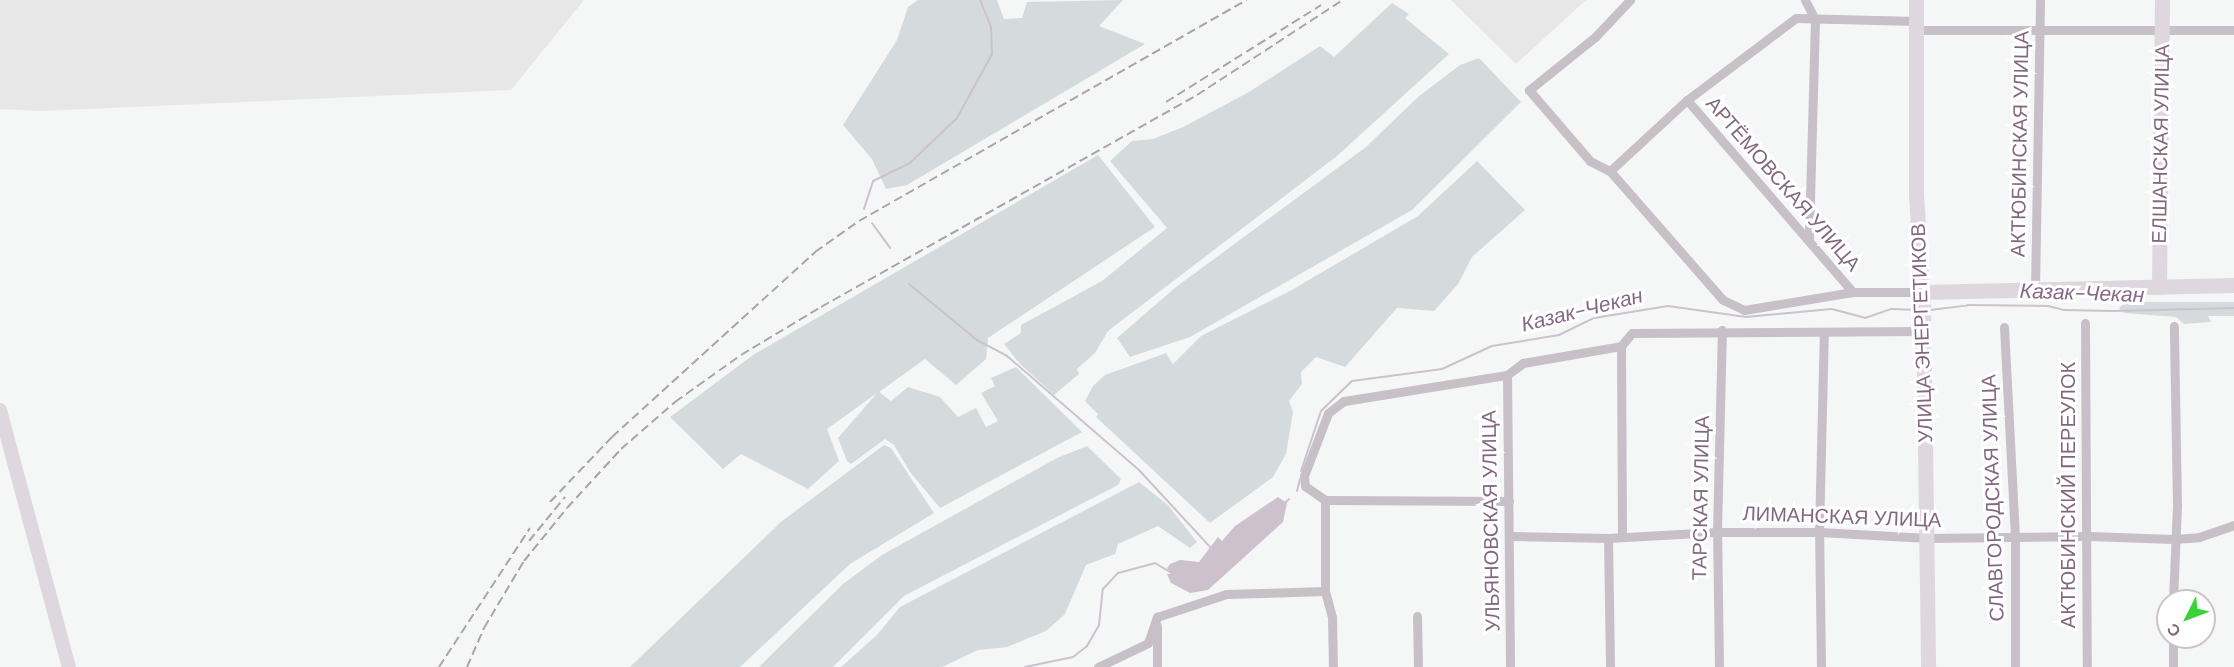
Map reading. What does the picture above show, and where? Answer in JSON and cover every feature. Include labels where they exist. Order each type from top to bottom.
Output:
[{"type":"main road","name":"УЛИЦА ЭНЕРГЕТИКОВ","points":[[1916,0],[1916,195],[1923,296],[1928,667]]},
{"type":"main road","name":"ЕЛШАНСКАЯ УЛИЦА","points":[[2159,287],[2162,0]]},
{"type":"main road","points":[[1923,296],[2035,289],[2234,285]]},
{"type":"main road","points":[[0,410],[69,667]]},
{"type":"street","points":[[1630,0],[1594,37],[1529,90],[1590,161],[1610,171],[1723,300],[1744,310],[1853,292],[1923,296]]},
{"type":"street","points":[[1805,0],[1815,20],[1809,241]]},
{"type":"street","name":"АКТЮБИНСКАЯ УЛИЦА","points":[[2035,289],[2040,0]]},
{"type":"street","points":[[1610,171],[1687,100],[1796,18],[2040,32],[2234,30]]},
{"type":"street","name":"АРТЁМОВСКАЯ УЛИЦА","points":[[1687,100],[1853,292]]},
{"type":"street","name":"АКТЮБИНСКИЙ ПЕРЕУЛОК","points":[[2085,323],[2089,536],[2087,667]]},
{"type":"street","points":[[2173,589],[2173,539],[2177,506],[2174,326]]},
{"type":"street","points":[[1509,501],[1325,500],[1305,486],[1304,476],[1328,413],[1334,406],[1506,375],[1522,363],[1620,346],[1632,333],[1722,330],[1824,333],[1923,327]]},
{"type":"street","name":"СЛАВГОРОДСКАЯ УЛИЦА","points":[[2004,327],[2015,539],[2015,667]]},
{"type":"street","name":"ТАРСКАЯ УЛИЦА","points":[[1719,667],[1717,532],[1722,330]]},
{"type":"street","points":[[1821,667],[1819,532],[1824,333]]},
{"type":"street","points":[[1620,346],[1622,536]]},
{"type":"street","name":"УЛЬЯНОВСКАЯ УЛИЦА","points":[[1506,375],[1510,667]]},
{"type":"street","points":[[1325,500],[1325,591],[1332,617],[1333,667]]},
{"type":"street","name":"ЛИМАНСКАЯ УЛИЦА","points":[[1510,536],[1608,538],[1717,532],[1819,532],[1928,538],[2015,539],[2089,536],[2173,539],[2199,537],[2234,525]]},
{"type":"street","points":[[1608,538],[1610,667]]},
{"type":"street","points":[[1157,617],[1226,594],[1325,591]]},
{"type":"street","points":[[1417,616],[1418,667]]},
{"type":"street","points":[[1098,667],[1148,643],[1157,617]]},
{"type":"street","points":[[1157,617],[1157,667]]},
{"type":"street","points":[[2173,649],[2173,667]]},
{"type":"shaded area","points":[[0,0],[584,0],[511,90],[42,111],[0,109]]},
{"type":"shaded area","points":[[918,0],[997,0],[1004,19],[1022,18],[1027,2],[1123,0],[1099,26],[1145,44],[907,185],[886,189],[872,159],[843,125],[897,40],[908,7]]},
{"type":"shaded area","points":[[1451,0],[1586,0],[1516,64]]},
{"type":"shaded area","points":[[1392,3],[1409,14],[1405,18],[1449,54],[1337,156],[1108,331],[1095,353],[1077,369],[1079,374],[1054,395],[1020,364],[1004,344],[1021,333],[1021,325],[1102,281],[1167,228],[1110,161],[1132,141],[1153,139],[1183,127],[1249,92],[1320,46],[1334,57]]},
{"type":"shaded area","points":[[1479,58],[1521,102],[1412,210],[1190,337],[1130,357],[1117,338],[1176,287],[1366,147],[1418,97],[1460,65]]},
{"type":"shaded area","points":[[1098,155],[1155,227],[988,338],[986,359],[956,385],[925,359],[879,392],[891,401],[908,387],[940,397],[958,417],[976,408],[986,427],[998,421],[981,393],[995,386],[991,378],[1016,367],[1082,432],[940,508],[910,472],[894,445],[885,439],[851,464],[847,461],[838,438],[877,393],[827,429],[839,461],[808,489],[741,454],[723,469],[670,417],[753,355]]},
{"type":"shaded area","points":[[1477,161],[1525,210],[1472,257],[1458,284],[1434,311],[1397,308],[1345,367],[1316,357],[1301,372],[1302,384],[1289,401],[1293,412],[1286,454],[1273,477],[1210,523],[1096,417],[1098,414],[1085,401],[1093,386],[1105,375],[1166,353],[1173,364],[1201,336],[1290,291],[1418,216]]},
{"type":"shaded area","points":[[2125,302],[2234,302],[2234,316],[2208,316],[2211,322],[2184,324],[2176,317],[2124,313],[2119,308]]},
{"type":"shaded area","points":[[884,445],[891,448],[934,513],[850,564],[740,667],[630,667],[782,521]]},
{"type":"shaded area","points":[[1087,446],[1121,479],[1118,485],[904,596],[833,667],[759,667],[843,584],[882,555],[1057,458]]},
{"type":"shaded area","points":[[1139,482],[1168,505],[1197,542],[1190,548],[1158,526],[1118,544],[1115,554],[1086,565],[1065,614],[1046,631],[1007,647],[978,650],[942,667],[841,667],[877,635],[900,607]]},
{"type":"shaded area","points":[[1278,497],[1287,503],[1283,522],[1208,590],[1190,593],[1171,583],[1167,574],[1172,574],[1167,568],[1170,564],[1180,560],[1199,562],[1218,537],[1222,541],[1235,526]]},
{"type":"waterway","points":[[864,209],[873,181],[910,163],[957,118],[992,54],[991,27],[980,0]]},
{"type":"waterway","points":[[872,223],[890,248]]},
{"type":"waterway","points":[[909,284],[977,340],[1007,356],[1139,470],[1210,547]]},
{"type":"waterway","name":"Казак-Чекан","points":[[1930,310],[1968,305],[2048,306],[2064,310],[2113,311],[2234,308]]},
{"type":"waterway","name":"Казак-Чекан","points":[[1301,471],[1321,411],[1352,381],[1442,369],[1492,346],[1559,335],[1594,318],[1668,306],[1746,317],[1832,309],[1865,318],[1891,309],[1918,310]]},
{"type":"waterway","name":"Казак-Чекан","points":[[1297,491],[1300,479]]},
{"type":"waterway","name":"Казак-Чекан","points":[[1284,504],[1289,499]]},
{"type":"waterway","name":"Казак-Чекан","points":[[1025,667],[1073,657],[1087,646],[1099,625],[1103,589],[1118,573],[1155,563],[1173,574]]},
{"type":"railway","points":[[550,502],[612,437],[815,252],[859,221],[1246,0]]},
{"type":"railway","points":[[467,667],[484,628],[524,561],[567,508],[621,449],[675,402],[741,355],[821,307],[1197,95],[1343,0]]},
{"type":"railway","points":[[1166,102],[1321,5]]},
{"type":"railway","points":[[529,541],[565,497]]},
{"type":"railway","points":[[439,667],[530,528]]}]
